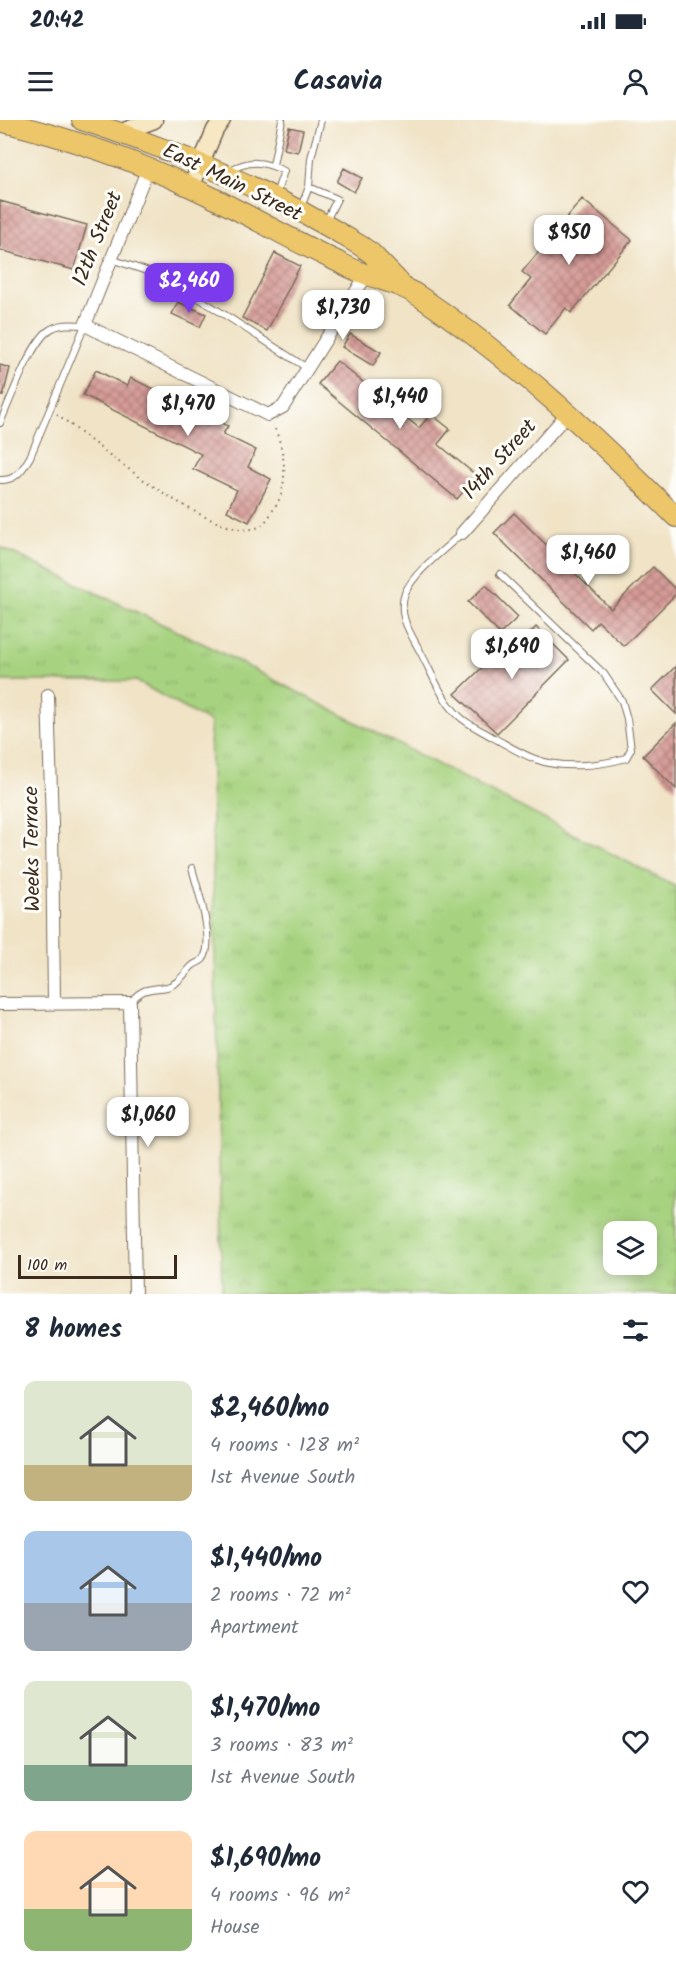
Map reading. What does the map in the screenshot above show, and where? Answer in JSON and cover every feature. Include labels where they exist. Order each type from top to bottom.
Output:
[{"type":"highway","name":"East Main Street","points":[[82,120],[200,162],[274,196],[361,246],[372,267]]},
{"type":"highway","name":"East Main Street","points":[[0,121],[148,168],[257,219],[323,255],[372,267],[488,346],[568,413],[624,464],[676,517]]},
{"type":"main road","points":[[119,133],[154,120]]},
{"type":"main road","points":[[191,187],[200,162],[222,120]]},
{"type":"street","name":"12th Street","points":[[84,325],[148,168]]},
{"type":"street","points":[[84,325],[268,415],[283,407],[372,267]]},
{"type":"street","name":"14th Street","points":[[462,533],[568,413]]},
{"type":"street","name":"Weeks Terrace","points":[[48,695],[54,1003]]},
{"type":"street","points":[[0,1004],[130,1003],[135,1294]]},
{"type":"lane","points":[[273,165],[282,120]]},
{"type":"lane","points":[[300,210],[309,187],[310,158],[321,120]]},
{"type":"lane","points":[[224,174],[240,164],[267,163],[273,165],[285,171],[274,196]]},
{"type":"lane","points":[[309,187],[337,199],[324,224]]},
{"type":"lane","points":[[111,258],[177,284],[307,368]]},
{"type":"lane","points":[[0,423],[34,348],[42,337],[49,330],[65,324],[84,325],[30,456],[21,472],[7,480],[0,480]]},
{"type":"lane","points":[[462,533],[416,577],[406,592],[402,606],[404,622],[447,701],[460,717],[536,760],[557,764],[580,764],[626,758],[631,749],[627,719],[616,689],[604,674],[500,573]]},
{"type":"lane","points":[[130,1003],[138,993],[154,987],[169,986],[182,978],[193,965],[202,960],[207,950],[205,917],[192,867]]},
{"type":"path","points":[[50,409],[151,484],[192,510],[224,526],[240,530],[255,529],[264,524],[280,500],[284,473],[282,456],[277,433],[268,415]]},
{"type":"green space","points":[[0,547],[208,646],[676,887],[676,1294],[222,1294],[210,722],[136,681],[0,681]]},
{"type":"building","points":[[289,127],[303,130],[298,152],[284,149]]},
{"type":"building","points":[[344,168],[362,178],[354,192],[337,182]]},
{"type":"building","points":[[582,199],[632,240],[571,313],[566,308],[545,334],[510,305],[531,279],[522,272]]},
{"type":"building","points":[[0,201],[87,225],[74,270],[0,250]]},
{"type":"building","points":[[275,253],[300,266],[267,331],[242,318]]},
{"type":"building","points":[[219,269],[235,277],[227,292],[211,284]]},
{"type":"building","points":[[178,302],[206,314],[200,327],[172,314]]},
{"type":"building","points":[[350,334],[381,352],[373,366],[342,347]]},
{"type":"building","points":[[337,361],[419,428],[431,414],[450,429],[438,444],[477,476],[457,499],[318,384]]},
{"type":"building","points":[[0,365],[10,368],[3,396],[0,396]]},
{"type":"building","points":[[96,370],[127,386],[131,378],[228,426],[223,434],[256,450],[248,467],[271,479],[249,522],[227,511],[237,490],[193,469],[201,454],[83,395]]},
{"type":"building","points":[[514,513],[611,609],[653,567],[676,590],[676,594],[624,646],[598,621],[591,629],[494,533]]},
{"type":"building","points":[[486,585],[518,617],[500,634],[468,602]]},
{"type":"building","points":[[536,627],[569,660],[497,733],[455,694],[493,657],[500,664]]},
{"type":"building","points":[[676,666],[676,714],[652,690]]},
{"type":"building","points":[[676,723],[676,789],[643,756]]}]
